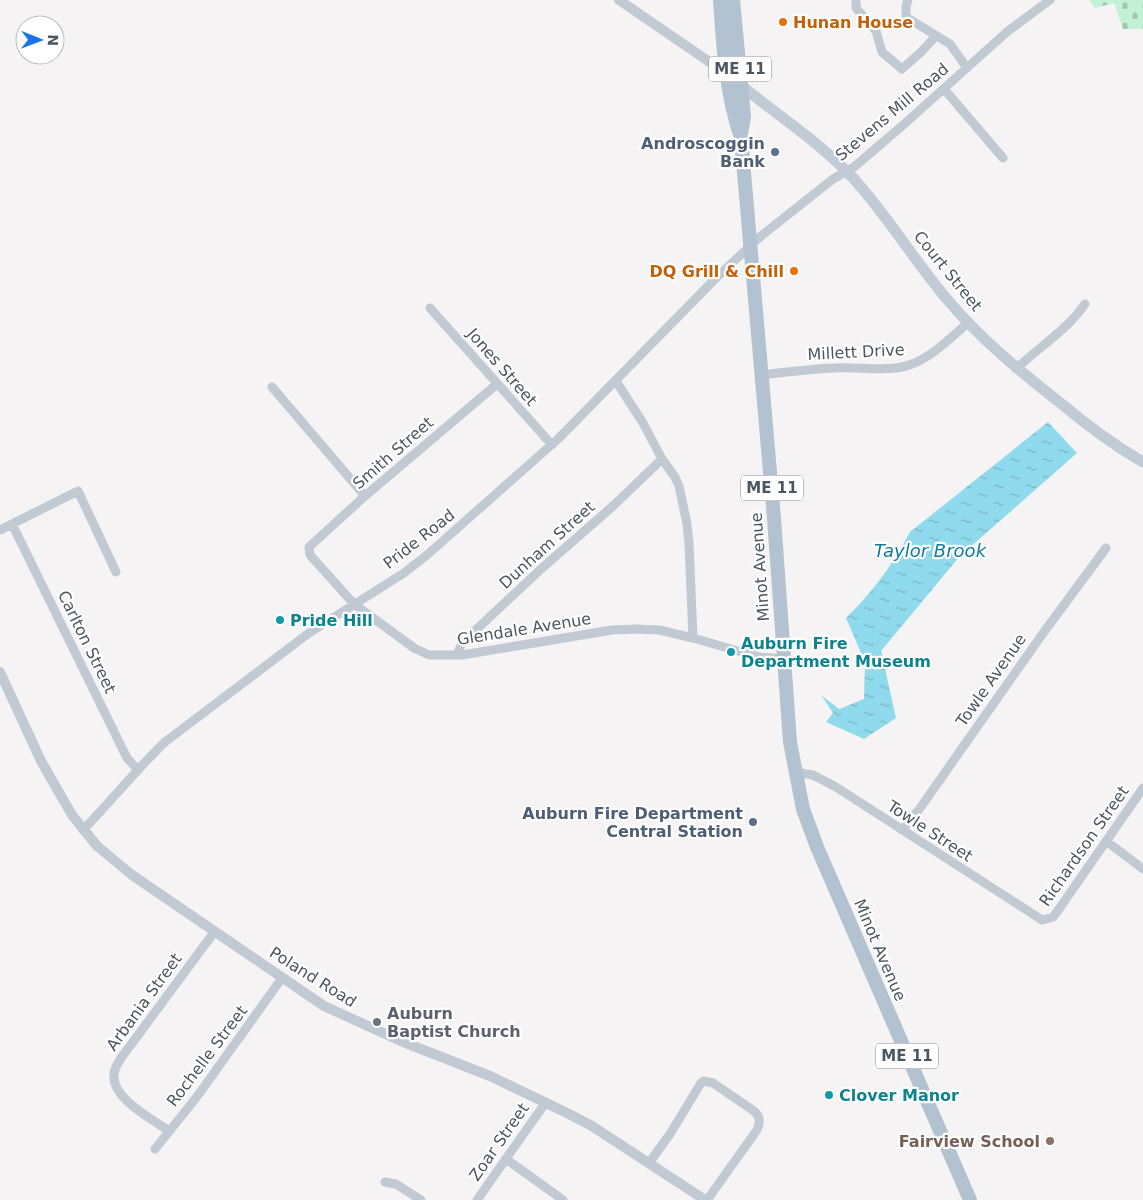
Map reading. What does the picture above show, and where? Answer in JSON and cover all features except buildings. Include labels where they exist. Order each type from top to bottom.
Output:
[{"type":"main road","name":"Minot Avenue","points":[[720,0],[732,113],[741,138]]},
{"type":"main road","name":"Minot Avenue","points":[[733,0],[744,116],[741,138],[794,772],[803,809],[817,847],[970,1200]]},
{"type":"main road","name":"Court Street","points":[[727,74],[820,146],[846,171],[868,195],[926,273],[968,323],[1016,368],[1096,431],[1143,462]]},
{"type":"street","points":[[619,0],[727,74]]},
{"type":"street","points":[[856,0],[856,8],[876,31],[882,52],[902,68],[936,36]]},
{"type":"street","points":[[908,0],[906,17],[950,44],[967,68]]},
{"type":"street","name":"Stevens Mill Road","points":[[751,246],[833,178],[854,167],[1008,31],[1050,0]]},
{"type":"street","points":[[944,89],[1003,158]]},
{"type":"street","name":"Pride Road","points":[[83,830],[165,742],[309,633],[422,560],[552,445],[717,277],[751,246]]},
{"type":"street","points":[[1016,368],[1075,318],[1085,304]]},
{"type":"street","name":"Jones Street","points":[[430,308],[552,445]]},
{"type":"street","name":"Millett Drive","points":[[762,375],[837,368],[895,368],[909,366],[920,361],[968,323]]},
{"type":"street","points":[[616,381],[679,486],[687,524],[693,597],[693,638]]},
{"type":"street","name":"Smith Street","points":[[309,547],[365,496],[496,384]]},
{"type":"street","points":[[272,387],[365,496]]},
{"type":"street","name":"Dunham Street","points":[[458,655],[462,643],[662,459]]},
{"type":"street","points":[[0,530],[78,492],[116,572]]},
{"type":"street","name":"Carlton Street","points":[[12,524],[127,758],[138,770]]},
{"type":"street","name":"Glendale Avenue","points":[[309,547],[310,555],[354,604],[420,651],[439,656],[458,655],[612,630],[647,629],[693,638],[759,657],[785,659]]},
{"type":"street","name":"Towle Avenue","points":[[902,830],[918,811],[1041,636],[1106,548]]},
{"type":"street","name":"Poland Road","points":[[0,672],[55,787],[72,816],[98,846],[114,860],[324,1006],[352,1020],[490,1076],[546,1102],[592,1126],[706,1200]]},
{"type":"street","name":"Towle Street","points":[[794,772],[818,776],[1033,915],[1042,920],[1048,920]]},
{"type":"street","name":"Richardson Street","points":[[1048,920],[1059,909],[1143,788]]},
{"type":"street","points":[[1106,841],[1143,869]]},
{"type":"street","name":"Arbania Street","points":[[169,1131],[123,1096],[115,1084],[115,1068],[215,931]]},
{"type":"street","name":"Rochelle Street","points":[[155,1149],[196,1098],[282,978]]},
{"type":"street","points":[[649,1163],[670,1134],[701,1083],[704,1081],[713,1083],[754,1112],[759,1118],[756,1130],[706,1200]]},
{"type":"street","name":"Zoar Street","points":[[477,1200],[546,1102]]},
{"type":"street","points":[[506,1159],[563,1200]]},
{"type":"street","points":[[385,1182],[396,1184],[421,1200]]},
{"type":"green space","points":[[1090,0],[1143,0],[1143,29],[1123,29],[1114,3],[1095,8]]},
{"type":"water","name":"Taylor Brook","points":[[1048,422],[1077,453],[960,556],[881,651],[896,718],[864,739],[826,722],[833,713],[821,695],[839,709],[864,699],[865,662],[846,618],[881,578],[910,532]]},
{"type":"place","name":"Hunan House","points":[[783,22]]},
{"type":"place","name":"Androscoggin Bank","points":[[775,152]]},
{"type":"place","name":"DQ Grill & Chill","points":[[794,271]]},
{"type":"place","name":"Pride Hill","points":[[280,620]]},
{"type":"place","name":"Auburn Fire Department Museum","points":[[731,652]]},
{"type":"place","name":"Auburn Fire Department Central Station","points":[[753,822]]},
{"type":"place","name":"Auburn Baptist Church","points":[[377,1022]]},
{"type":"place","name":"Clover Manor","points":[[829,1095]]},
{"type":"place","name":"Fairview School","points":[[1050,1141]]}]
